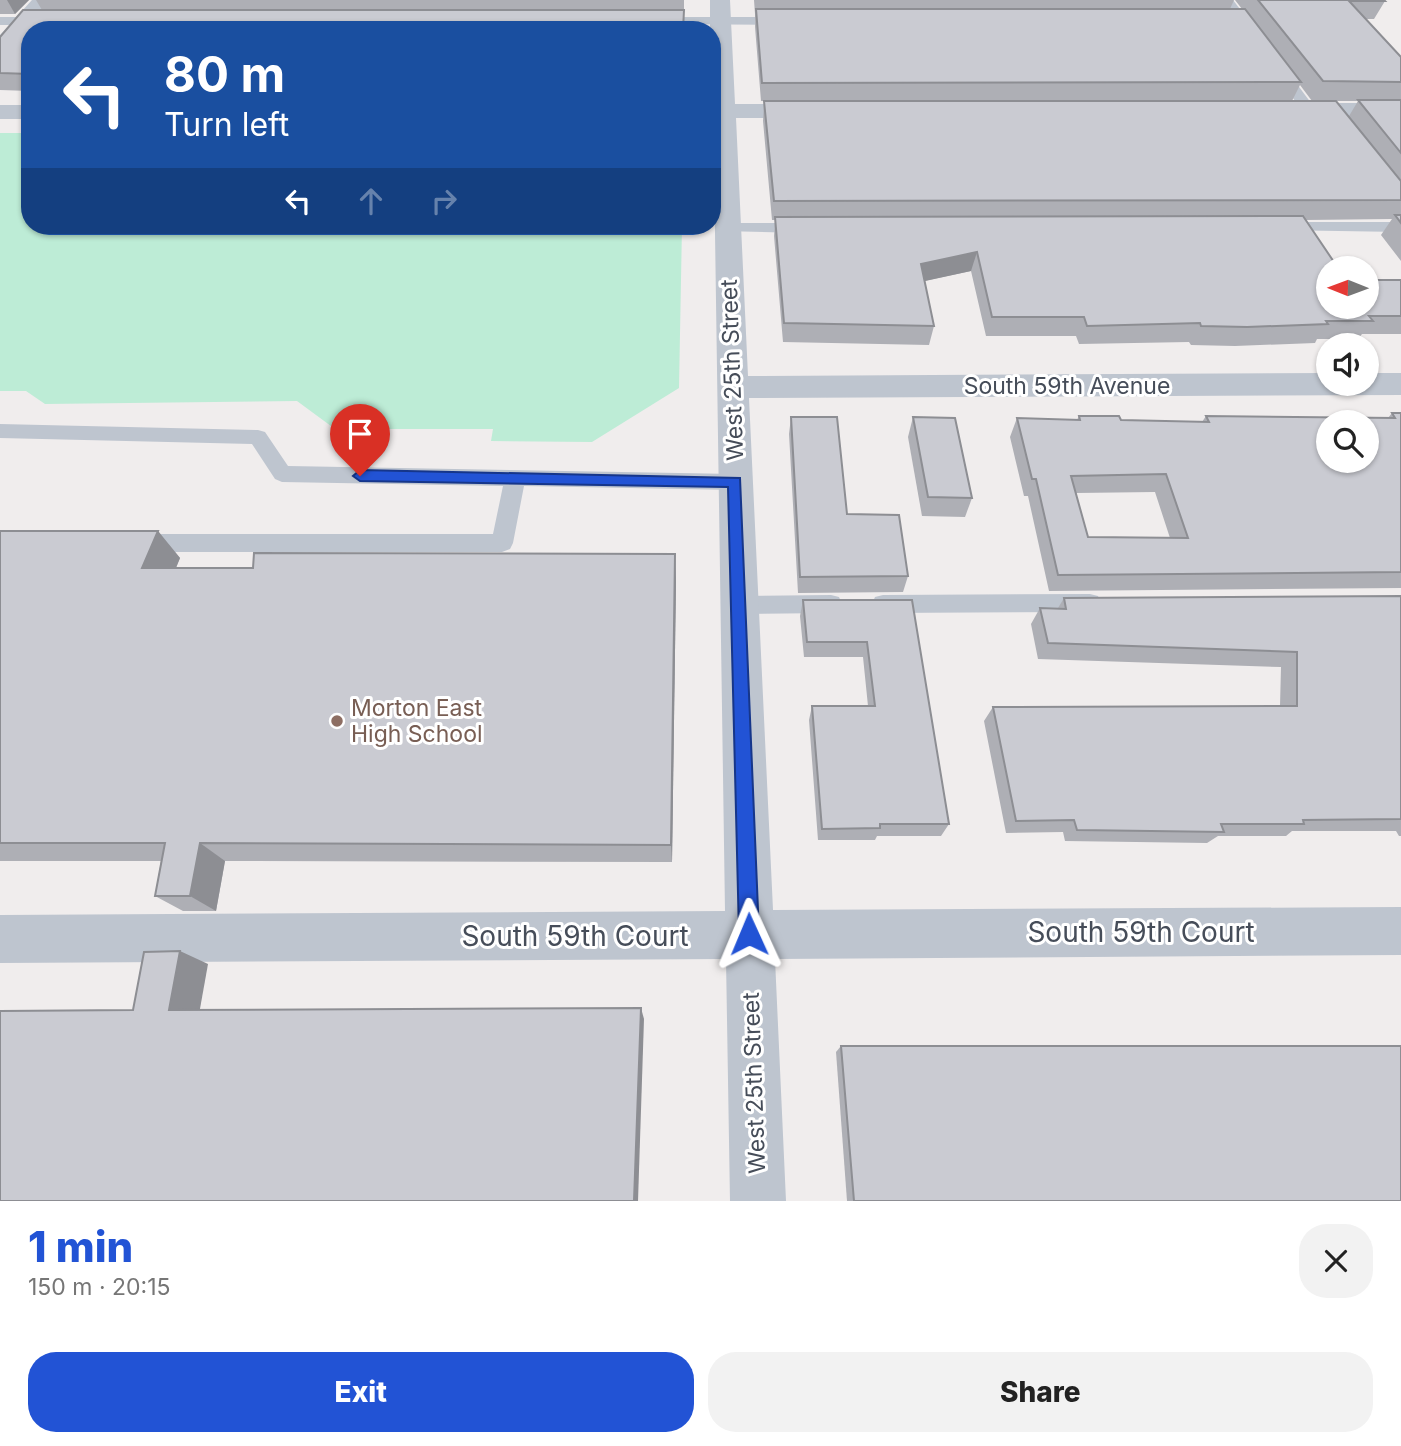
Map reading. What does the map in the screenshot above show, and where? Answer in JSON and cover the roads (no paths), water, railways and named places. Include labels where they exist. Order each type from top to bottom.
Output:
[{"type":"street","points":[[24,21],[43,0]]},
{"type":"street","points":[[0,48],[21,24]]},
{"type":"street","points":[[1268,110],[1325,114],[1401,110]]},
{"type":"street","points":[[721,111],[840,111]]},
{"type":"street","points":[[0,112],[21,112]]},
{"type":"street","name":"West 25th Street","points":[[721,150],[727,228],[758,1201]]},
{"type":"street","name":"South 59th Avenue","points":[[732,387],[1401,384]]},
{"type":"street","name":"South 59th Court","points":[[0,939],[1401,931]]},
{"type":"lane","points":[[1227,0],[1236,20],[1325,114]]},
{"type":"lane","points":[[647,21],[721,10],[792,20]]},
{"type":"lane","points":[[0,21],[50,21]]},
{"type":"lane","points":[[1263,227],[1401,227]]},
{"type":"lane","points":[[727,228],[821,228]]},
{"type":"lane","points":[[3,437],[258,437],[282,474],[735,482]]},
{"type":"lane","points":[[111,543],[502,542],[515,478]]},
{"type":"lane","points":[[738,605],[1110,602]]},
{"type":"place","name":"Morton East High School","points":[[337,721]]}]
